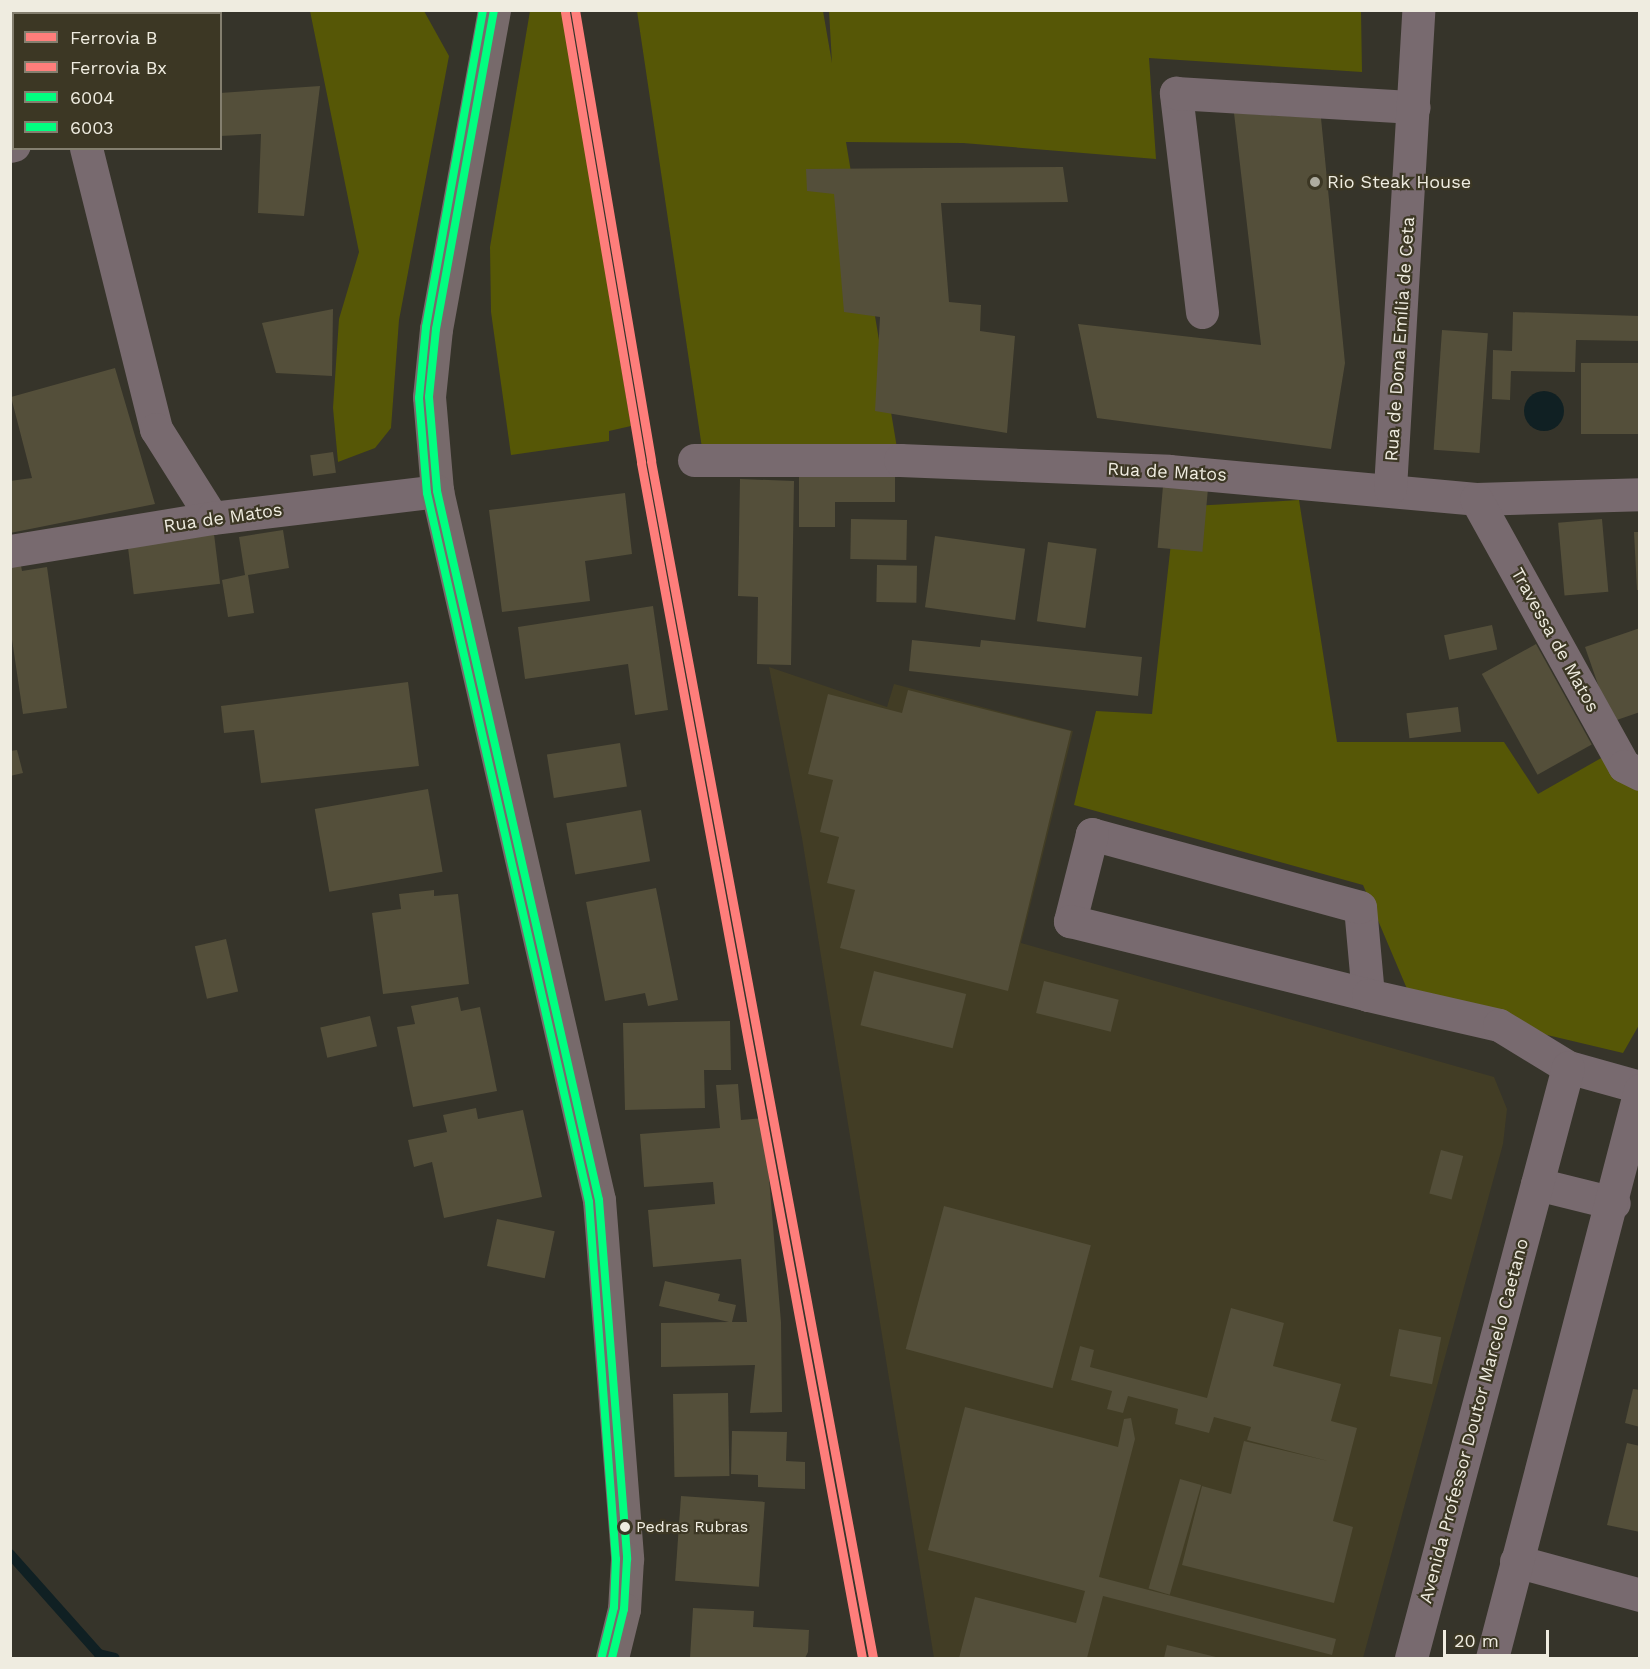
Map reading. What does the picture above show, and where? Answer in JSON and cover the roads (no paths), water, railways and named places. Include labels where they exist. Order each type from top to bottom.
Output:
[{"type":"main road","points":[[494,10],[431,365],[437,490],[599,1200],[627,1559],[624,1610],[612,1659]]},
{"type":"street","name":"Rua de Dona Emília de Ceta","points":[[1390,488],[1418,10]]},
{"type":"street","points":[[1202,312],[1176,93],[1414,108]]},
{"type":"street","points":[[86,150],[156,429],[212,518]]},
{"type":"street","name":"Rua de Matos","points":[[694,460],[900,460],[1169,471],[1390,488],[1476,498],[1640,494]]},
{"type":"street","name":"Rua de Matos","points":[[10,551],[212,518],[437,490]]},
{"type":"street","name":"Travessa de Matos","points":[[1476,498],[1624,766],[1640,774]]},
{"type":"street","points":[[1368,995],[1360,907],[1092,834],[1070,921],[1368,995],[1499,1025],[1568,1067],[1640,1088],[1632,1154],[1614,1203],[1516,1561],[1492,1659]]},
{"type":"street","name":"Avenida Professor Doutor Marcelo Caetano","points":[[1411,1659],[1568,1067]]},
{"type":"street","points":[[1537,1184],[1614,1203]]},
{"type":"street","points":[[1516,1561],[1640,1595]]},
{"type":"waterway","points":[[10,1554],[99,1654],[115,1658]]},
{"type":"rail line","name":"B","points":[[575,10],[651,461],[873,1658]]},
{"type":"rail line","name":"Bx","points":[[565,12],[641,463],[862,1658]]},
{"type":"place","name":"Rio Steak House","points":[[1315,182]]},
{"type":"place","name":"Pedras Rubras","points":[[625,1527]]}]
